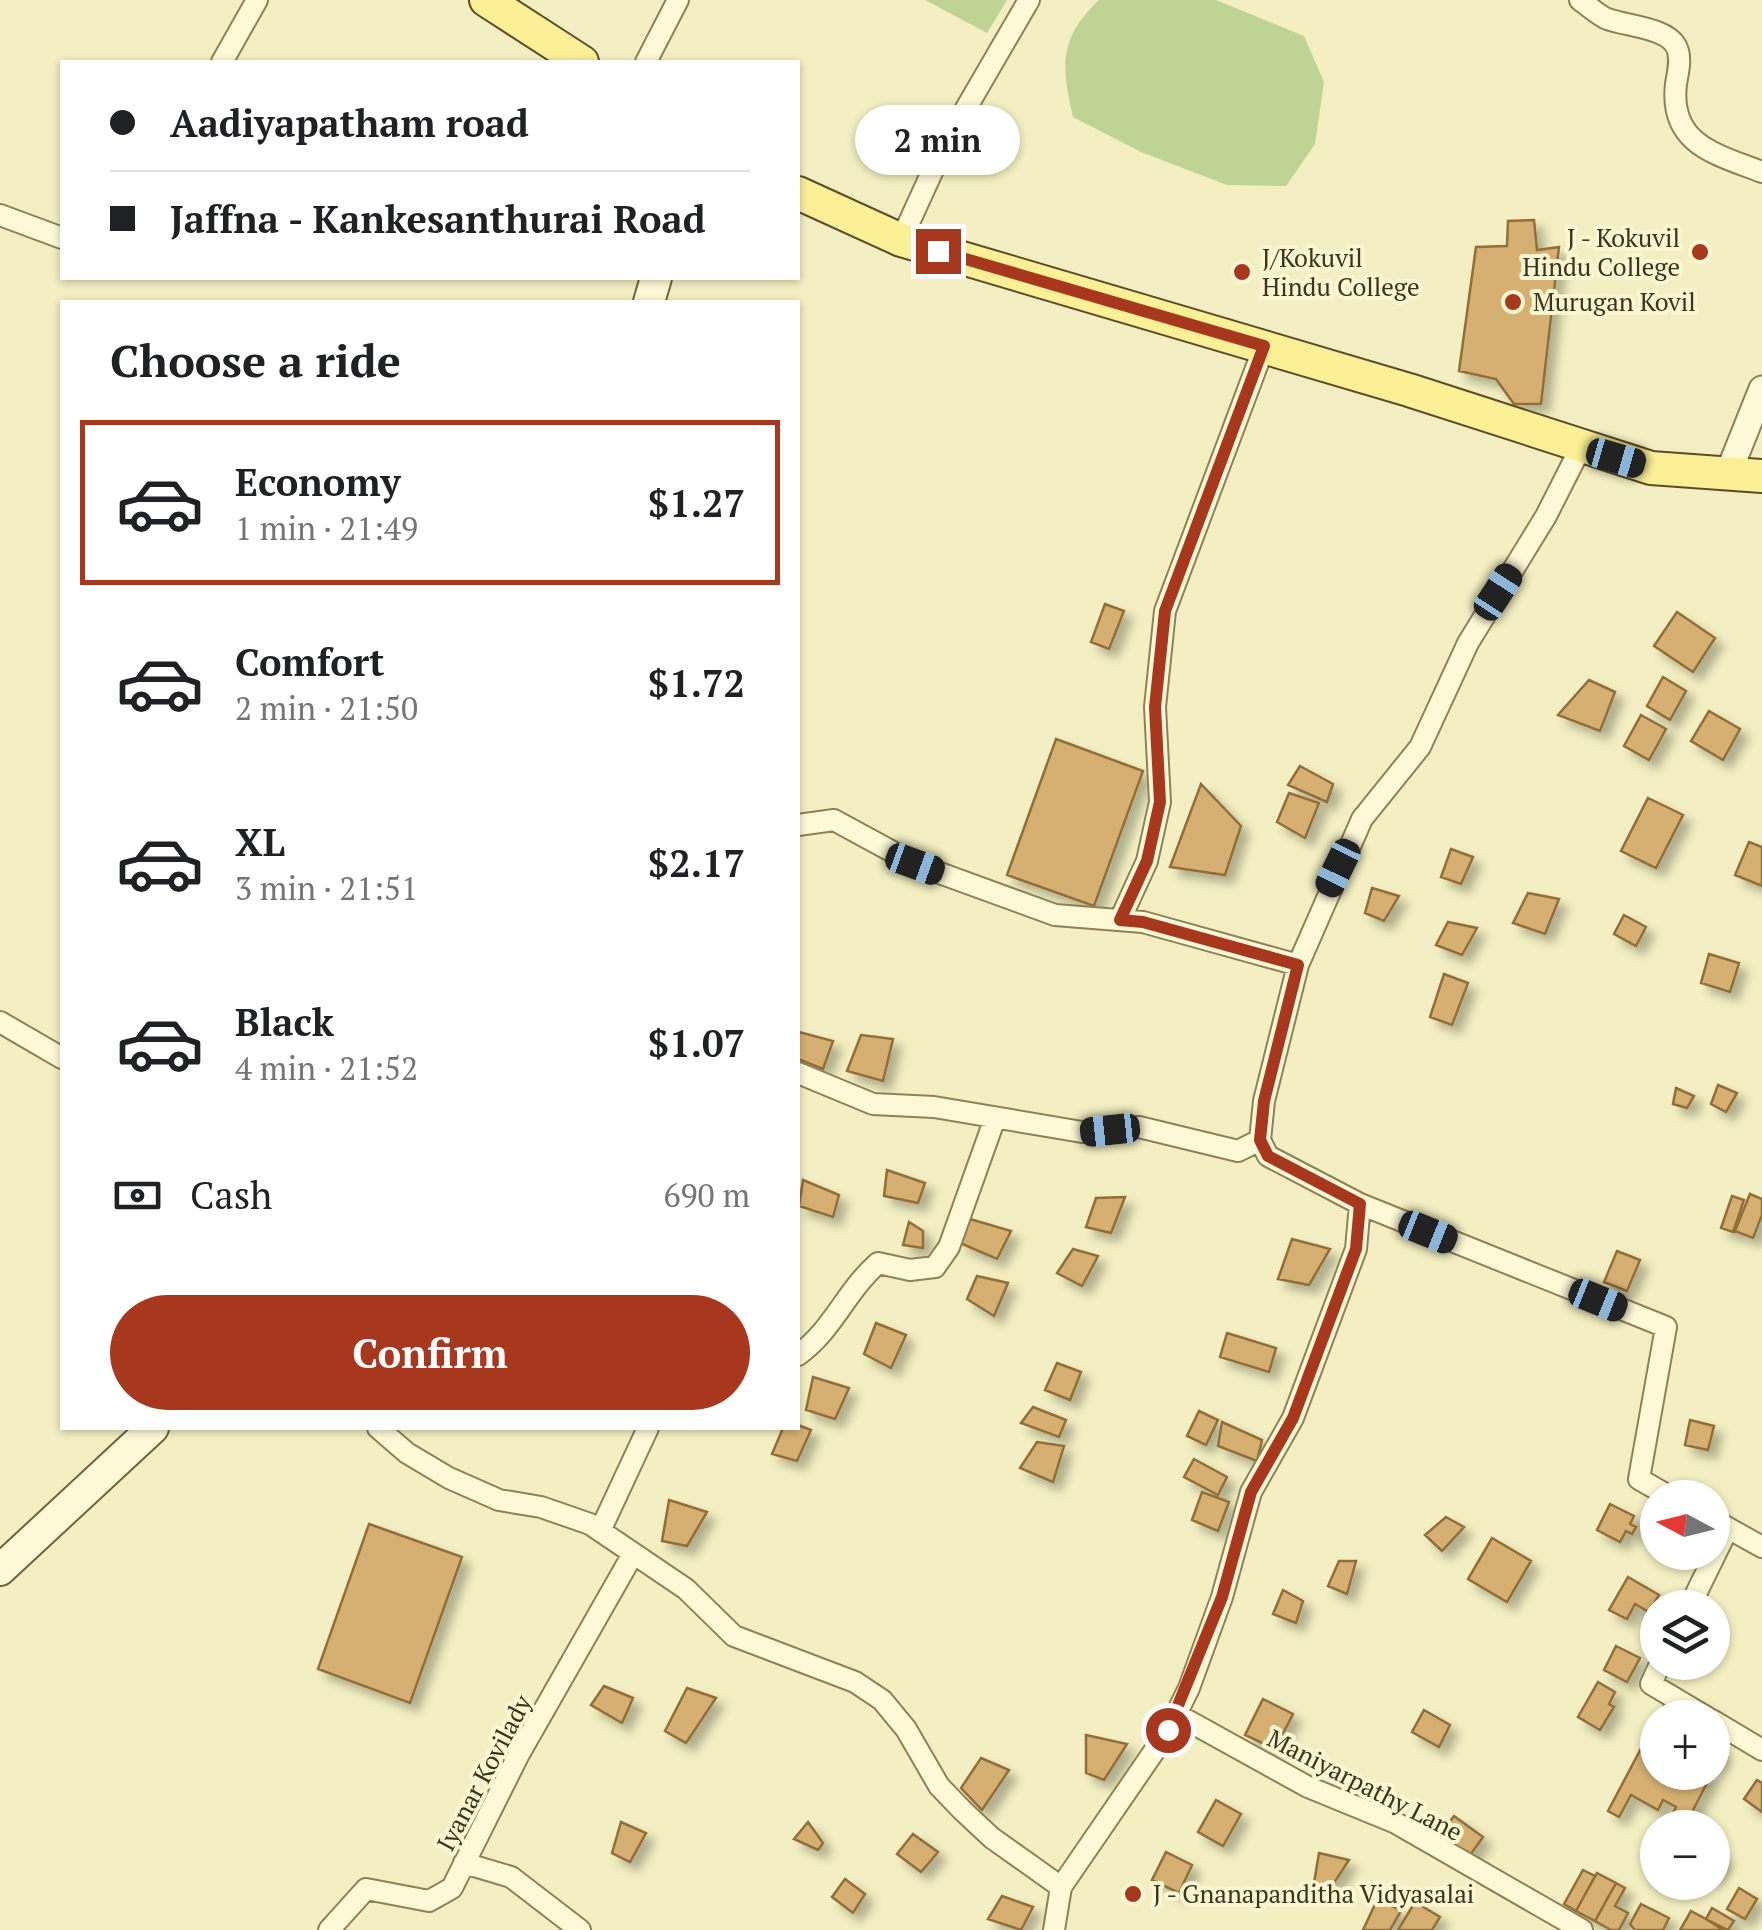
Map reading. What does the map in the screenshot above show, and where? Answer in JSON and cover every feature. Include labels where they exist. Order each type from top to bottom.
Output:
[{"type":"main road","points":[[486,0],[579,60]]},
{"type":"main road","points":[[800,194],[902,240],[1264,346],[1581,448],[1651,468],[1762,476]]},
{"type":"main road","points":[[0,1570],[150,1430]]},
{"type":"street","points":[[223,60],[256,0]]},
{"type":"street","points":[[647,60],[678,0]]},
{"type":"street","points":[[902,240],[942,148],[1029,0]]},
{"type":"street","points":[[1580,0],[1604,18],[1667,38],[1676,46],[1679,63],[1674,112],[1679,125],[1700,146],[1762,172]]},
{"type":"street","points":[[0,214],[60,237]]},
{"type":"street","points":[[1120,920],[1147,861],[1160,802],[1155,707],[1165,611],[1264,346]]},
{"type":"street","points":[[1728,474],[1762,388]]},
{"type":"street","points":[[1581,448],[1546,516],[1468,644],[1420,747],[1362,818],[1298,965],[1264,1101],[1260,1140],[1268,1156],[1360,1204],[1666,1327],[1640,1480]]},
{"type":"street","points":[[800,825],[834,820],[915,864],[1054,915],[1143,922],[1298,965]]},
{"type":"street","points":[[0,1022],[60,1057]]},
{"type":"street","points":[[800,1073],[873,1104],[934,1107],[1082,1132],[1139,1127],[1238,1151],[1260,1140]]},
{"type":"street","points":[[800,1354],[822,1338],[859,1280],[878,1263],[910,1270],[934,1267],[949,1247],[995,1118]]},
{"type":"street","points":[[1054,1930],[1061,1887],[1176,1714],[1222,1597],[1251,1492],[1293,1418],[1356,1249],[1360,1204]]},
{"type":"street","points":[[380,1430],[407,1453],[449,1478],[499,1500],[541,1506],[600,1531],[686,1590],[706,1614],[734,1636],[855,1682],[882,1700],[906,1729],[939,1786],[992,1838],[1061,1887]]},
{"type":"street","points":[[600,1531],[647,1430]]},
{"type":"street","points":[[1730,1529],[1762,1547]]},
{"type":"street","name":"Iyanar Kovilady","points":[[329,1930],[366,1889],[429,1900],[452,1888],[519,1754],[633,1554]]},
{"type":"street","points":[[1653,1680],[1651,1684],[1678,1700]]},
{"type":"street","name":"Maniyarpathy Lane","points":[[1176,1714],[1308,1787],[1396,1823],[1582,1930]]},
{"type":"street","points":[[1730,1731],[1762,1750]]},
{"type":"street","points":[[464,1863],[512,1877],[580,1930]]},
{"type":"green space","points":[[925,0],[1007,0],[987,33]]},
{"type":"green space","points":[[1099,0],[1216,0],[1304,36],[1324,82],[1315,144],[1286,186],[1227,185],[1141,152],[1073,117],[1066,82],[1066,53],[1076,27]]},
{"type":"building","points":[[1534,220],[1537,250],[1559,247],[1541,404],[1514,404],[1496,379],[1459,371],[1476,247],[1507,246],[1508,221]]},
{"type":"building","points":[[1105,604],[1124,611],[1109,649],[1091,642]]},
{"type":"building","points":[[1677,612],[1715,638],[1693,672],[1654,646]]},
{"type":"building","points":[[1663,677],[1686,691],[1670,720],[1647,706]]},
{"type":"building","points":[[1589,680],[1615,692],[1600,731],[1558,715]]},
{"type":"building","points":[[1709,711],[1740,729],[1723,760],[1691,741]]},
{"type":"building","points":[[1641,715],[1666,729],[1649,760],[1624,746]]},
{"type":"building","points":[[1056,739],[1143,771],[1094,906],[1007,875]]},
{"type":"building","points":[[1300,766],[1333,784],[1327,802],[1288,785]]},
{"type":"building","points":[[1201,784],[1241,826],[1225,875],[1170,867]]},
{"type":"building","points":[[1289,793],[1319,803],[1305,838],[1277,822]]},
{"type":"building","points":[[1648,798],[1683,815],[1656,868],[1621,851]]},
{"type":"building","points":[[1749,842],[1762,847],[1762,886],[1735,875]]},
{"type":"building","points":[[1451,849],[1473,857],[1461,884],[1441,877]]},
{"type":"building","points":[[1372,888],[1399,896],[1384,921],[1365,913]]},
{"type":"building","points":[[1528,893],[1559,899],[1545,934],[1513,923]]},
{"type":"building","points":[[1624,915],[1646,927],[1636,946],[1614,934]]},
{"type":"building","points":[[1448,922],[1477,928],[1462,955],[1436,945]]},
{"type":"building","points":[[1709,954],[1739,963],[1730,992],[1701,983]]},
{"type":"building","points":[[1444,974],[1468,983],[1452,1025],[1430,1017]]},
{"type":"building","points":[[800,1032],[833,1041],[823,1069],[800,1060]]},
{"type":"building","points":[[861,1035],[893,1039],[883,1081],[847,1071]]},
{"type":"building","points":[[1718,1085],[1737,1093],[1726,1112],[1711,1104]]},
{"type":"building","points":[[1676,1088],[1694,1096],[1687,1108],[1673,1104]]},
{"type":"building","points":[[887,1170],[925,1183],[918,1203],[884,1196]]},
{"type":"building","points":[[803,1180],[839,1195],[833,1217],[800,1206]]},
{"type":"building","points":[[1750,1194],[1762,1199],[1762,1215],[1753,1238],[1735,1231]]},
{"type":"building","points":[[1732,1196],[1744,1200],[1733,1232],[1721,1228]]},
{"type":"building","points":[[1125,1197],[1111,1233],[1086,1227],[1096,1198]]},
{"type":"building","points":[[970,1219],[1011,1231],[997,1259],[960,1243]]},
{"type":"building","points":[[909,1222],[923,1231],[923,1248],[903,1245]]},
{"type":"building","points":[[1292,1239],[1330,1249],[1309,1285],[1278,1279]]},
{"type":"building","points":[[1073,1249],[1098,1256],[1082,1286],[1057,1273]]},
{"type":"building","points":[[1617,1251],[1640,1260],[1627,1291],[1604,1282]]},
{"type":"building","points":[[977,1276],[1008,1283],[994,1316],[967,1299]]},
{"type":"building","points":[[876,1323],[906,1335],[891,1368],[864,1354]]},
{"type":"building","points":[[1227,1333],[1276,1348],[1269,1372],[1220,1357]]},
{"type":"building","points":[[1057,1363],[1081,1372],[1070,1400],[1045,1390]]},
{"type":"building","points":[[813,1377],[849,1388],[835,1419],[806,1410]]},
{"type":"building","points":[[1033,1407],[1066,1420],[1059,1437],[1021,1423]]},
{"type":"building","points":[[1199,1411],[1218,1420],[1206,1445],[1187,1436]]},
{"type":"building","points":[[1690,1420],[1714,1426],[1708,1450],[1685,1445]]},
{"type":"building","points":[[1222,1422],[1262,1440],[1257,1461],[1218,1446]]},
{"type":"building","points":[[800,1426],[811,1430],[797,1461],[772,1454],[782,1430],[800,1430]]},
{"type":"building","points":[[1037,1442],[1064,1446],[1053,1482],[1020,1468]]},
{"type":"building","points":[[1194,1459],[1227,1477],[1218,1495],[1184,1477]]},
{"type":"building","points":[[1202,1492],[1229,1502],[1218,1531],[1192,1520]]},
{"type":"building","points":[[669,1500],[707,1512],[687,1546],[662,1541]]},
{"type":"building","points":[[1610,1504],[1634,1516],[1630,1524],[1636,1527],[1632,1534],[1626,1531],[1620,1542],[1597,1530]]},
{"type":"building","points":[[1446,1517],[1464,1527],[1442,1551],[1425,1535]]},
{"type":"building","points":[[369,1524],[462,1557],[410,1703],[318,1669]]},
{"type":"building","points":[[1492,1538],[1531,1561],[1507,1602],[1468,1579]]},
{"type":"building","points":[[1339,1561],[1356,1561],[1347,1594],[1328,1586]]},
{"type":"building","points":[[1628,1577],[1650,1590],[1640,1590],[1640,1607],[1635,1604],[1627,1619],[1609,1610]]},
{"type":"building","points":[[1283,1590],[1303,1601],[1296,1623],[1273,1614]]},
{"type":"building","points":[[1616,1646],[1640,1658],[1627,1682],[1604,1670]]},
{"type":"building","points":[[1598,1682],[1615,1692],[1609,1704],[1614,1707],[1600,1730],[1578,1717]]},
{"type":"building","points":[[604,1686],[633,1698],[622,1723],[591,1705]]},
{"type":"building","points":[[687,1688],[716,1698],[686,1743],[665,1731]]},
{"type":"building","points":[[1263,1699],[1293,1714],[1275,1749],[1245,1735]]},
{"type":"building","points":[[1424,1710],[1450,1725],[1439,1747],[1412,1732]]},
{"type":"building","points":[[1086,1735],[1127,1744],[1104,1780],[1086,1773]]},
{"type":"building","points":[[1640,1750],[1640,1790],[1703,1790],[1693,1810],[1674,1810],[1676,1807],[1663,1800],[1658,1810],[1631,1795],[1619,1817],[1608,1811]]},
{"type":"building","points":[[981,1758],[1009,1770],[982,1810],[961,1788]]},
{"type":"building","points":[[1757,1780],[1762,1783],[1762,1812],[1744,1799]]},
{"type":"building","points":[[1216,1800],[1241,1814],[1223,1846],[1198,1832]]},
{"type":"building","points":[[1454,1816],[1483,1837],[1468,1858],[1439,1836]]},
{"type":"building","points":[[621,1822],[646,1833],[630,1862],[612,1853]]},
{"type":"building","points":[[808,1822],[823,1843],[818,1850],[794,1839]]},
{"type":"building","points":[[913,1834],[938,1852],[921,1872],[897,1854]]},
{"type":"building","points":[[1166,1852],[1192,1865],[1179,1893],[1152,1880]]},
{"type":"building","points":[[1319,1853],[1349,1860],[1330,1889],[1314,1883]]},
{"type":"building","points":[[1583,1870],[1595,1876],[1576,1911],[1564,1904]]},
{"type":"building","points":[[1597,1873],[1616,1883],[1595,1921],[1576,1911]]},
{"type":"building","points":[[845,1879],[865,1894],[853,1913],[832,1897]]},
{"type":"building","points":[[1616,1883],[1625,1888],[1615,1906],[1628,1913],[1619,1930],[1611,1930],[1595,1921]]},
{"type":"building","points":[[1739,1888],[1757,1899],[1745,1919],[1727,1909]]},
{"type":"building","points":[[1002,1896],[1033,1907],[1021,1930],[988,1919]]},
{"type":"building","points":[[1378,1898],[1401,1911],[1390,1930],[1363,1930]]},
{"type":"building","points":[[1415,1902],[1440,1917],[1432,1930],[1398,1930]]},
{"type":"building","points":[[1641,1904],[1669,1918],[1663,1930],[1635,1930],[1630,1924]]},
{"type":"building","points":[[1712,1908],[1734,1921],[1728,1930],[1706,1919]]},
{"type":"building","points":[[1691,1911],[1706,1919],[1723,1930],[1680,1930]]},
{"type":"place","name":"J - Kokuvil Hindu College","points":[[1700,252]]},
{"type":"place","name":"J/Kokuvil Hindu College","points":[[1242,272]]},
{"type":"place","name":"Murugan Kovil","points":[[1513,302]]},
{"type":"place","name":"J - Gnanapanditha Vidyasalai","points":[[1133,1894]]},
{"type":"route","points":[[938,251],[1264,346],[1184,551],[1165,611],[1155,707],[1160,802],[1147,861],[1120,920],[1143,922],[1298,965],[1264,1101],[1260,1140],[1268,1156],[1360,1204],[1356,1249],[1293,1418],[1251,1492],[1236,1533],[1222,1597],[1168,1730]]}]
